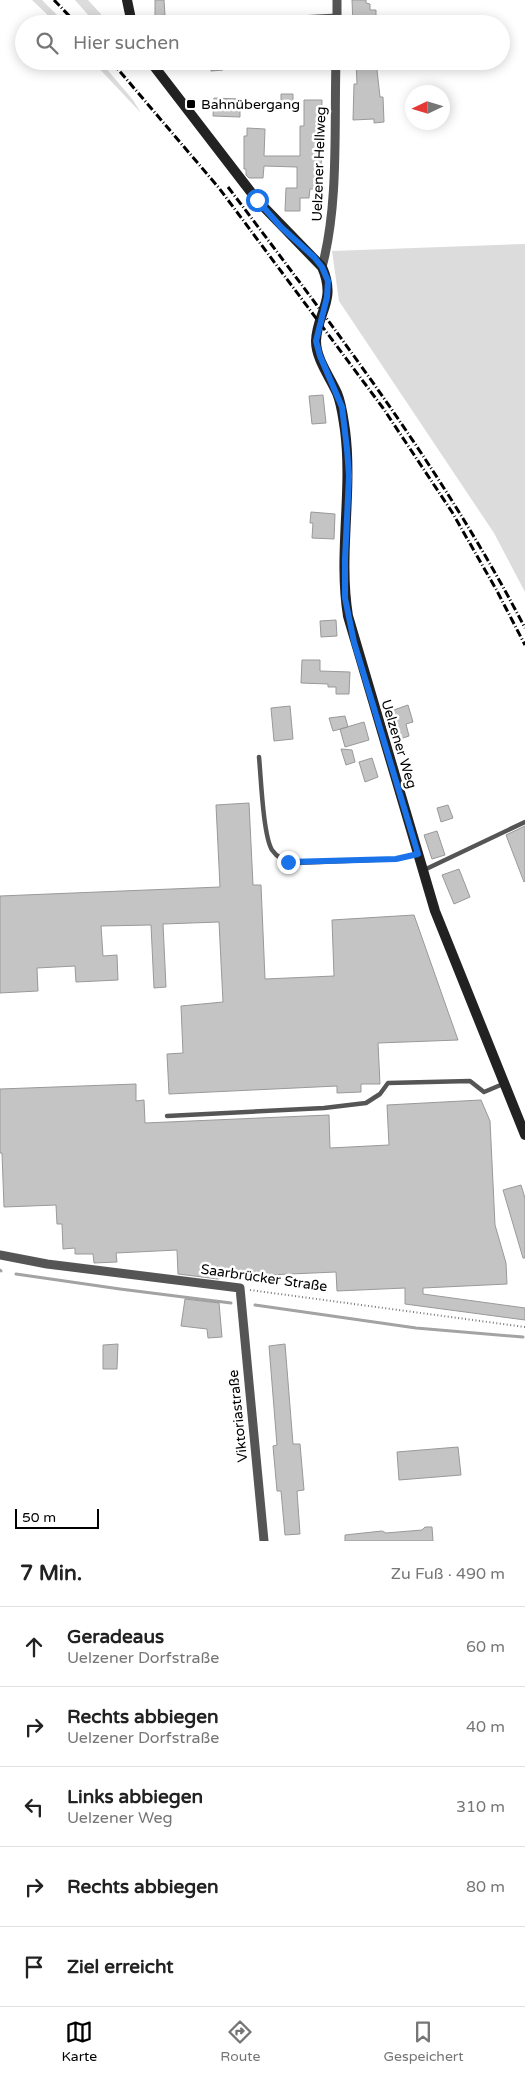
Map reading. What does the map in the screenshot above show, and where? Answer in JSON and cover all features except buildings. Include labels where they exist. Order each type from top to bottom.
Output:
[{"type":"street","points":[[127,0],[130,15]]},
{"type":"street","points":[[337,0],[337,15]]},
{"type":"street","points":[[157,70],[257,200],[322,267]]},
{"type":"street","name":"Uelzener Hellweg","points":[[322,267],[330,232],[336,70]]},
{"type":"street","name":"Uelzener Weg","points":[[322,267],[328,281],[327,297],[317,333],[317,347],[342,407],[347,449],[349,476],[344,581],[348,616],[435,911],[525,1135]]},
{"type":"street","name":"Saarbrücker Straße","points":[[0,1255],[46,1264],[240,1288]]},
{"type":"street","name":"Viktoriastraße","points":[[240,1288],[264,1541]]},
{"type":"lane","points":[[259,757],[267,831],[270,845],[277,856],[288,862],[296,863],[396,859],[418,854]]},
{"type":"lane","points":[[423,870],[525,822]]},
{"type":"lane","points":[[166,1116],[324,1108],[366,1103],[380,1094],[388,1083],[470,1081],[484,1092],[505,1083]]},
{"type":"path","name":"Saarbrücker Straße","points":[[240,1288],[525,1327]]},
{"type":"shaded area","points":[[32,0],[42,0],[57,15],[48,15]]},
{"type":"shaded area","points":[[75,0],[88,0],[102,15],[88,15]]},
{"type":"shaded area","points":[[100,70],[108,70],[133,100],[141,113]]},
{"type":"shaded area","points":[[525,244],[525,592],[494,533],[339,301],[332,251]]},
{"type":"waterway","points":[[16,1274],[231,1303]]},
{"type":"waterway","points":[[255,1305],[416,1328],[523,1337]]},
{"type":"railway","points":[[54,0],[68,15]]},
{"type":"railway","points":[[119,70],[219,188],[383,408],[452,512],[525,645]]},
{"type":"railway","points":[[228,187],[348,347],[386,401],[459,512],[525,628]]},
{"type":"place","name":"Bahnübergang","points":[[191,104]]},
{"type":"route","points":[[257,200],[281,227],[314,257],[322,267],[328,281],[324,314],[320,322],[316,341],[320,356],[342,407],[347,449],[349,476],[344,581],[345,598],[354,642],[418,854],[396,859],[288,862]]}]
